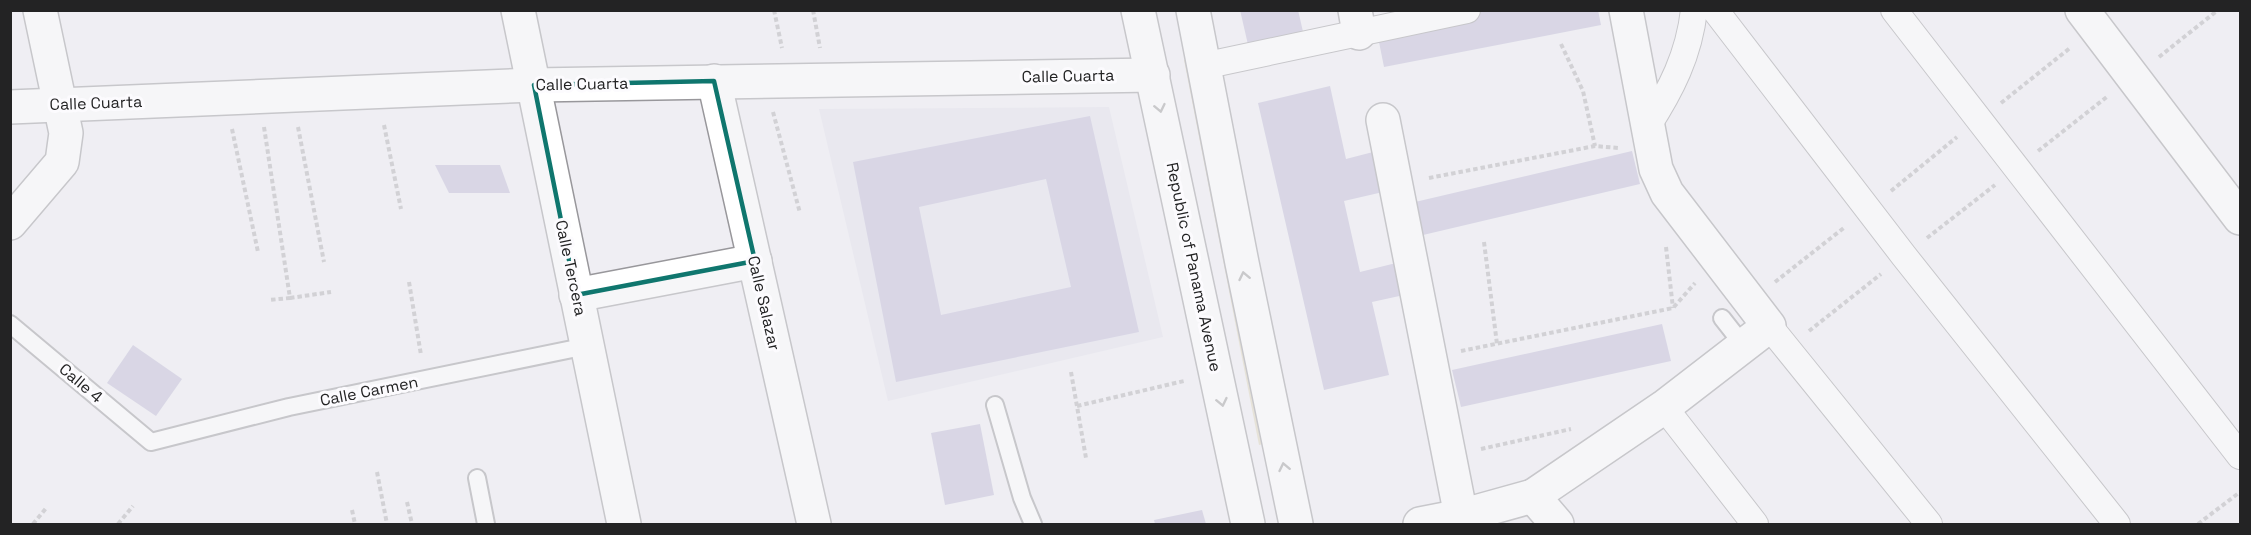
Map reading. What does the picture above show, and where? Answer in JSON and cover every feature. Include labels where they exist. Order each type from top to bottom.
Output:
[{"type":"street","points":[[10,222],[62,162],[66,133],[40,10]]},
{"type":"street","name":"Calle Tercera","points":[[518,10],[624,525]]},
{"type":"street","name":"Republic of Panama Avenue","points":[[1138,10],[1248,525]]},
{"type":"street","points":[[1193,10],[1296,525]]},
{"type":"street","points":[[1203,66],[1357,22],[1467,10]]},
{"type":"street","points":[[1626,10],[1649,139],[1667,193],[1716,259],[1757,336],[1929,525]]},
{"type":"street","points":[[1649,139],[1674,84],[1692,35],[1694,10]]},
{"type":"street","points":[[1715,10],[2117,525]]},
{"type":"street","points":[[1894,10],[1978,121],[2241,456]]},
{"type":"street","points":[[2089,20],[2241,218]]},
{"type":"street","name":"Calle Cuarta","points":[[10,107],[534,85],[1153,75]]},
{"type":"street","name":"Calle Salazar","points":[[714,81],[814,525]]},
{"type":"street","points":[[1383,120],[1461,516]]},
{"type":"street","points":[[576,295],[755,261]]},
{"type":"street","points":[[1420,525],[1533,496],[1664,407],[1757,336]]},
{"type":"street","points":[[1664,407],[1755,525]]},
{"type":"street","points":[[1533,496],[1557,525]]},
{"type":"lane","points":[[1722,318],[1757,336]]},
{"type":"lane","name":"Calle 4","points":[[10,324],[151,442]]},
{"type":"lane","name":"Calle Carmen","points":[[151,442],[289,407],[587,346]]},
{"type":"lane","points":[[995,405],[1022,498],[1033,525]]},
{"type":"lane","points":[[477,478],[486,525]]},
{"type":"path","points":[[1768,288],[1978,121],[2089,20]]},
{"type":"path","points":[[1561,44],[1583,91],[1595,146]]},
{"type":"path","points":[[765,81],[800,213]]},
{"type":"path","points":[[377,93],[401,209]]},
{"type":"path","points":[[292,96],[324,262]]},
{"type":"path","points":[[259,97],[290,298]]},
{"type":"path","points":[[225,98],[258,252]]},
{"type":"path","points":[[1395,185],[1595,146],[1649,139]]},
{"type":"path","points":[[1484,242],[1497,344]]},
{"type":"path","points":[[1429,357],[1673,308],[1716,259]]},
{"type":"path","points":[[409,282],[425,379]]},
{"type":"path","points":[[269,300],[331,292]]},
{"type":"path","points":[[1071,372],[1086,458]]},
{"type":"path","points":[[1077,406],[1216,374]]},
{"type":"path","points":[[1449,457],[1573,428]]},
{"type":"path","points":[[377,472],[387,525]]},
{"type":"path","points":[[2198,525],[2241,492]]},
{"type":"path","points":[[407,502],[412,525]]},
{"type":"path","points":[[118,525],[133,506]]},
{"type":"path","points":[[33,525],[47,507]]},
{"type":"path","points":[[352,510],[355,525]]},
{"type":"highlighted area","points":[[714,81],[755,261],[576,295],[534,85]]},
{"type":"shaded area","points":[[1195,59],[1272,442],[1259,445],[1184,60]]},
{"type":"shaded area","points":[[1109,107],[1163,337],[888,401],[819,109]]},
{"type":"building","points":[[1240,10],[1298,10],[1304,36],[1249,49]]},
{"type":"building","points":[[1486,10],[1598,10],[1601,25],[1384,67],[1377,32]]},
{"type":"building","points":[[1330,86],[1346,159],[1373,152],[1383,192],[1344,201],[1360,272],[1396,263],[1404,295],[1372,302],[1389,375],[1324,390],[1258,103]]},
{"type":"building","points":[[1090,116],[1139,332],[896,382],[853,162]],"holes":[[[1046,179],[1071,287],[941,315],[919,207]]]},
{"type":"building","points":[[1632,151],[1640,184],[1423,235],[1415,202]]},
{"type":"building","points":[[435,165],[500,165],[510,193],[449,193]]},
{"type":"building","points":[[1662,324],[1671,361],[1461,407],[1452,370]]},
{"type":"building","points":[[133,345],[182,379],[156,416],[107,383]]},
{"type":"building","points":[[980,424],[994,495],[945,505],[931,433]]},
{"type":"building","points":[[1202,510],[1206,524],[1155,524],[1154,520]]}]
